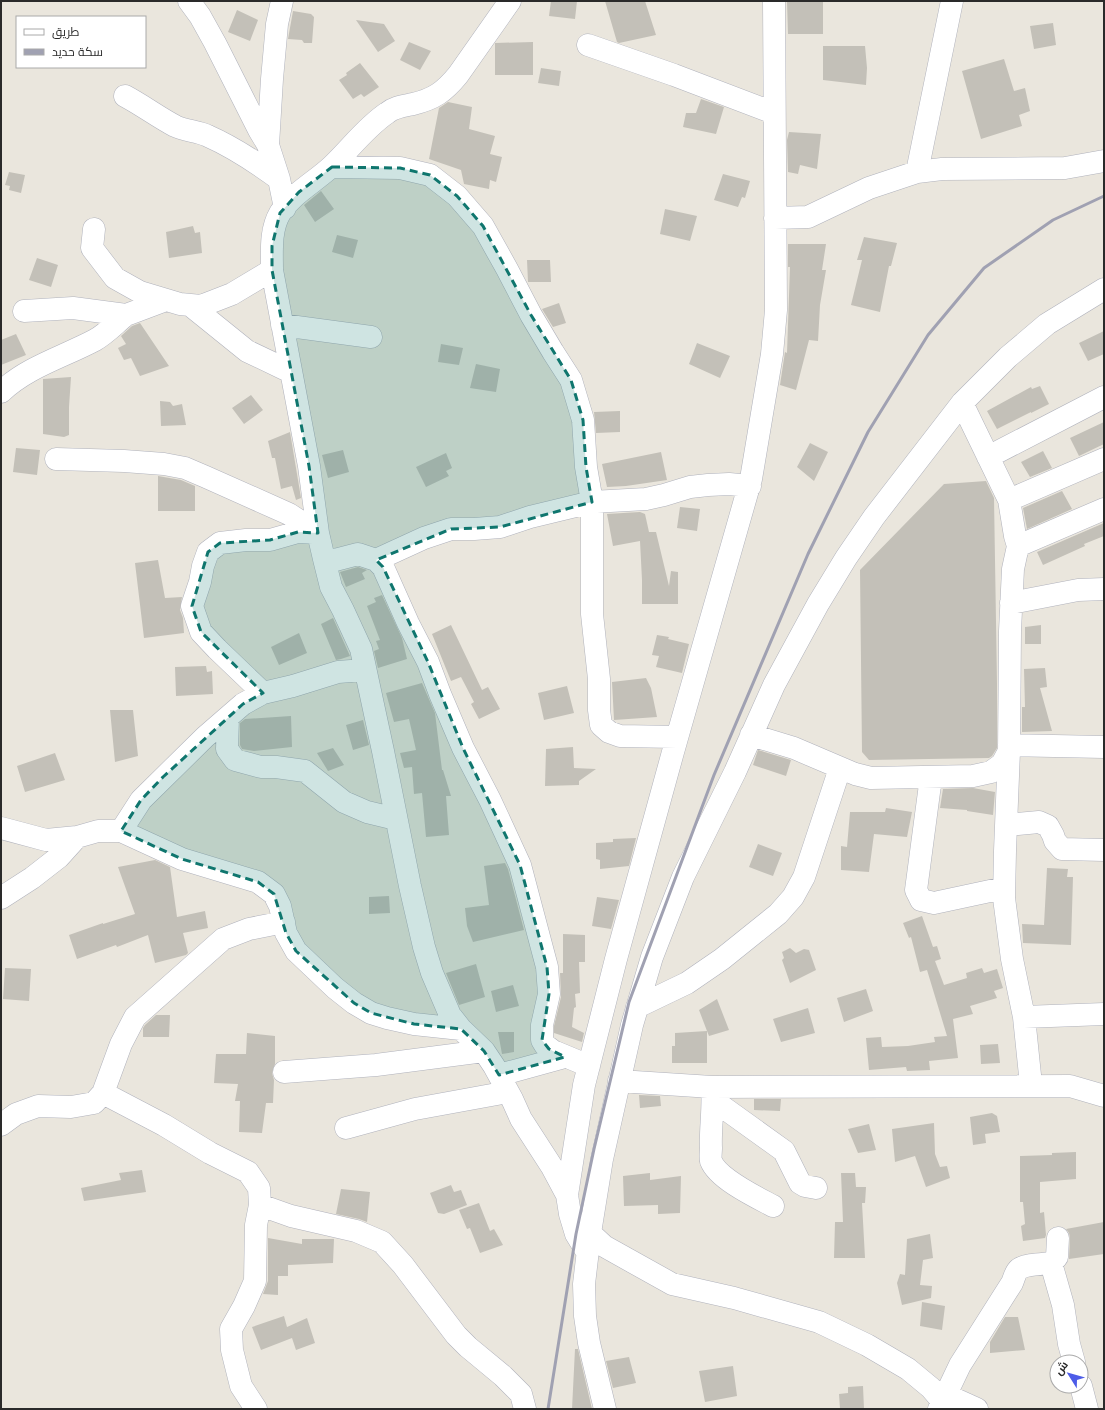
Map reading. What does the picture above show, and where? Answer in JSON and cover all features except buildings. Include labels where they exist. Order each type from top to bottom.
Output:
[{"type":"street","points":[[189,1],[200,16],[215,43],[268,145],[279,179],[285,208]]},
{"type":"street","points":[[268,145],[273,63],[277,24],[282,1]]},
{"type":"street","points":[[774,1],[776,310],[773,346],[750,486],[677,737],[616,959],[582,1092],[567,1195],[570,1214],[576,1234],[588,1242],[604,1246],[672,1284],[734,1298],[819,1322],[867,1345],[908,1370],[931,1388],[942,1402],[977,1409]]},
{"type":"street","points":[[917,172],[952,1]]},
{"type":"street","points":[[501,4],[449,86],[438,95],[387,112],[371,126],[332,167],[299,192],[280,213],[275,228],[272,246],[272,270],[309,466],[318,533],[331,587],[360,649],[383,751],[416,914],[432,973],[450,1015],[461,1029],[484,1051],[521,1119],[552,1167],[567,1195]]},
{"type":"street","points":[[588,44],[774,113]]},
{"type":"street","points":[[125,96],[161,119],[178,127],[208,136],[251,160],[279,179]]},
{"type":"street","points":[[775,218],[808,217],[869,188],[917,172],[942,169],[1065,168],[1104,162]]},
{"type":"street","points":[[332,167],[400,168],[430,175],[457,196],[483,226],[552,352],[571,380],[583,420],[586,467],[592,502],[592,614],[599,679],[599,710],[601,725],[609,732],[620,736],[677,737]]},
{"type":"street","points":[[94,229],[92,248],[115,278],[140,292],[166,300],[201,306],[232,294],[272,270]]},
{"type":"street","points":[[605,1409],[589,1343],[585,1316],[584,1284],[588,1242],[602,1159],[632,1025],[652,957],[683,877],[778,679],[818,604],[846,558],[874,517],[962,403],[1008,357],[1047,324],[1104,289]]},
{"type":"street","points":[[1,392],[11,383],[49,360],[96,339],[126,315],[166,300]]},
{"type":"street","points":[[190,305],[247,351],[291,372]]},
{"type":"street","points":[[24,311],[74,308],[126,315]]},
{"type":"street","points":[[282,325],[371,337]]},
{"type":"street","points":[[988,457],[1104,397]]},
{"type":"street","points":[[962,403],[1009,500],[1018,546],[1013,569],[1004,898],[1012,959],[1024,1017],[1031,1085]]},
{"type":"street","points":[[56,459],[124,460],[164,464],[185,468],[289,514],[318,533]]},
{"type":"street","points":[[1009,500],[1104,459]]},
{"type":"street","points":[[376,560],[389,552],[451,529],[474,530],[500,527],[530,517],[592,502],[646,499],[708,485],[729,484],[750,486]]},
{"type":"street","points":[[1018,546],[1104,509]]},
{"type":"street","points":[[263,693],[201,632],[192,606],[200,582],[203,566],[208,552],[220,543],[246,540],[270,540],[298,532],[318,533]]},
{"type":"street","points":[[324,559],[335,560],[358,554],[376,560],[383,567],[408,623],[428,662],[463,748],[490,800],[520,865],[547,968],[549,994],[542,1025],[542,1040],[549,1049],[589,1066]]},
{"type":"street","points":[[1012,603],[1073,591],[1104,589]]},
{"type":"street","points":[[121,830],[141,800],[205,737],[243,704],[263,693],[293,686],[338,672],[364,670]]},
{"type":"street","points":[[228,718],[226,736],[227,749],[235,760],[261,766],[305,771],[344,802],[367,812],[396,819]]},
{"type":"street","points":[[751,735],[794,748],[840,768],[871,778],[973,776],[991,772],[1002,764],[1009,748]]},
{"type":"street","points":[[1009,748],[1104,747]]},
{"type":"street","points":[[637,1007],[687,983],[722,959],[778,914],[793,897],[804,876],[840,768]]},
{"type":"street","points":[[931,777],[916,890],[921,900],[934,903],[1004,888]]},
{"type":"street","points":[[1006,824],[1039,822],[1048,826],[1055,842],[1062,848],[1104,850]]},
{"type":"street","points":[[1,828],[46,840],[77,837],[98,831],[121,830],[182,859],[258,882],[274,894],[280,906],[286,933],[296,951],[335,988],[354,1003],[371,1013],[387,1018],[414,1024],[461,1029]]},
{"type":"street","points":[[1,898],[32,878],[59,857],[77,837]]},
{"type":"street","points":[[1,1125],[16,1114],[38,1106],[71,1107],[94,1103],[103,1093],[120,1044],[136,1017],[223,939],[249,929],[284,922]]},
{"type":"street","points":[[1024,1017],[1104,1014]]},
{"type":"street","points":[[284,1072],[376,1065],[484,1051]]},
{"type":"street","points":[[346,1128],[503,1084],[565,1057]]},
{"type":"street","points":[[619,1082],[713,1093],[1031,1085],[1070,1086],[1104,1096]]},
{"type":"street","points":[[103,1093],[210,1153],[248,1172],[259,1188],[260,1205],[256,1225],[255,1281],[244,1306],[231,1329],[232,1350],[241,1386],[256,1409]]},
{"type":"street","points":[[713,1093],[784,1150],[800,1183],[816,1188]]},
{"type":"street","points":[[713,1093],[710,1142],[711,1161],[720,1172],[734,1184],[773,1206]]},
{"type":"street","points":[[260,1205],[291,1216],[356,1231],[382,1242],[403,1265],[456,1335],[503,1376],[521,1394],[525,1409]]},
{"type":"street","points":[[942,1402],[960,1365],[1012,1284],[1020,1268],[1033,1264],[1051,1264],[1057,1257],[1058,1238]]},
{"type":"street","points":[[1051,1264],[1064,1305],[1072,1354]]},
{"type":"street","points":[[1083,1394],[1087,1409]]},
{"type":"highlighted area","points":[[332,167],[400,168],[430,175],[457,196],[483,226],[531,315],[571,380],[583,420],[586,467],[592,502],[500,527],[451,529],[376,560],[383,567],[428,662],[463,748],[520,865],[547,967],[549,994],[542,1040],[549,1049],[565,1057],[499,1075],[484,1051],[461,1029],[414,1024],[371,1013],[354,1003],[296,951],[286,933],[274,894],[258,882],[182,859],[121,831],[141,800],[163,777],[243,704],[263,693],[201,632],[192,606],[208,552],[220,543],[270,540],[298,532],[318,533],[309,466],[272,270],[272,246],[280,213],[299,192]]},
{"type":"railway","points":[[548,1409],[576,1234],[594,1149],[629,1002],[714,775],[808,554],[868,432],[928,335],[984,268],[1053,220],[1104,196]]}]
